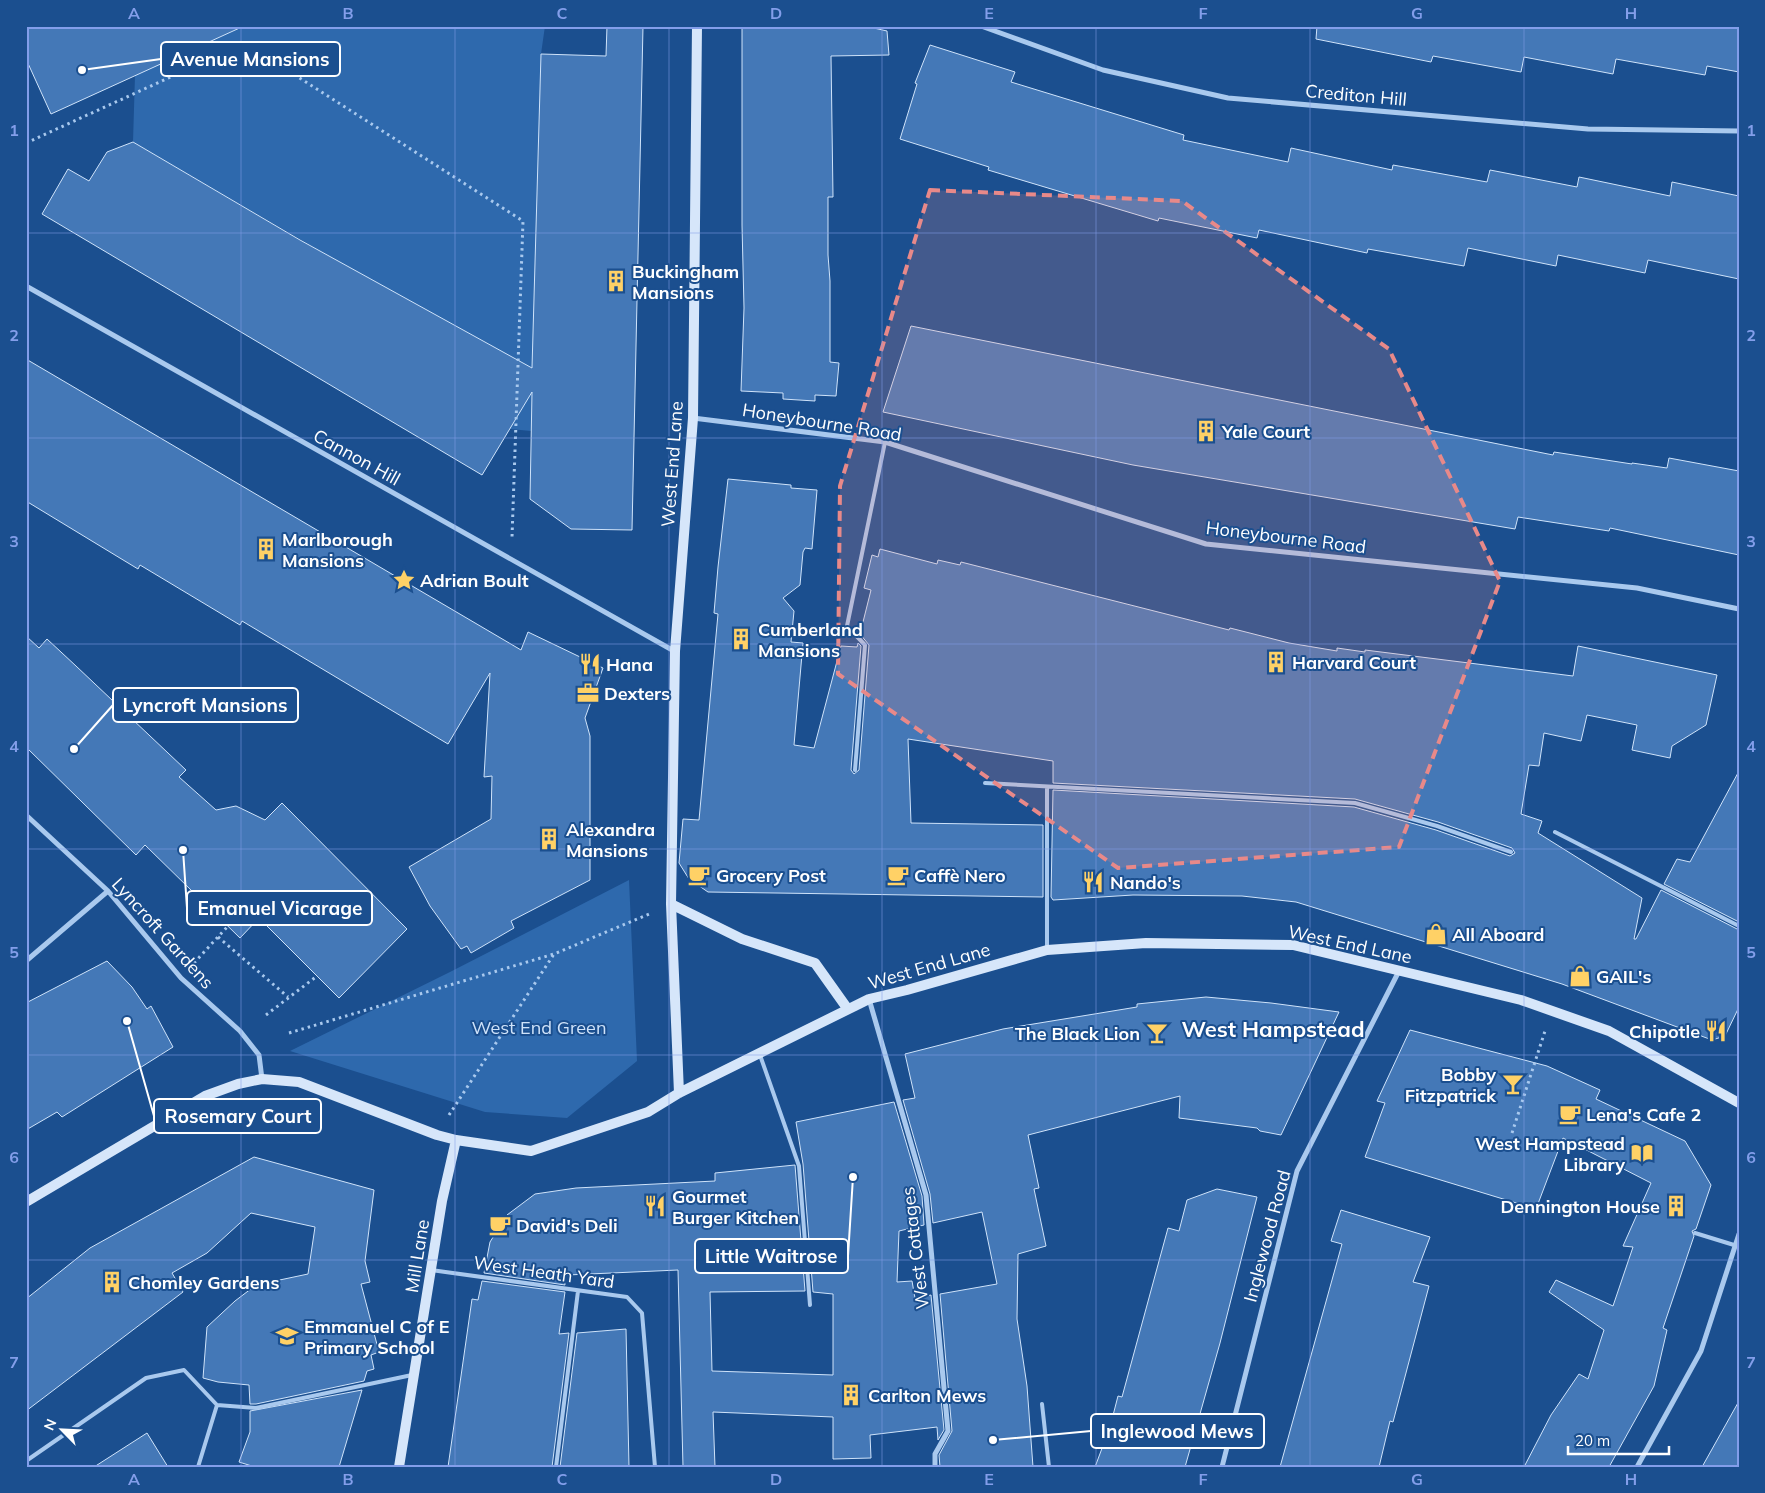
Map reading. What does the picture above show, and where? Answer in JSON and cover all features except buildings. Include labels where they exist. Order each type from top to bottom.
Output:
[{"type":"main road","name":"West End Lane","points":[[679,1093],[671,904],[675,651],[693,418],[697,26]]},
{"type":"main road","points":[[671,904],[742,939],[815,963],[847,1008]]},
{"type":"main road","name":"West End Lane","points":[[26,1202],[205,1096],[238,1084],[262,1079],[299,1082],[437,1135],[456,1140],[532,1151],[648,1112],[679,1093],[868,999],[908,990],[1046,950],[1146,943],[1293,945],[1522,1000],[1609,1031],[1739,1103]]},
{"type":"main road","name":"Mill Lane","points":[[399,1467],[442,1201],[456,1140]]},
{"type":"street","name":"Crediton Hill","points":[[982,26],[1103,70],[1228,98],[1588,129],[1739,131]]},
{"type":"street","name":"Cannon Hill","points":[[26,286],[675,651]]},
{"type":"street","name":"Honeybourne Road","points":[[693,418],[885,442],[1206,544],[1637,588],[1739,609]]},
{"type":"street","name":"Lyncroft Gardens","points":[[26,814],[108,891],[181,978],[240,1031],[259,1055],[262,1079]]},
{"type":"street","points":[[26,961],[108,891]]},
{"type":"street","name":"Inglewood Road","points":[[1222,1467],[1297,1171],[1399,971]]},
{"type":"street","name":"West Cottages","points":[[868,999],[926,1195],[948,1431],[934,1454],[935,1467]]},
{"type":"street","points":[[1637,1467],[1701,1351],[1739,1234]]},
{"type":"lane","points":[[855,770],[865,645],[847,626],[885,442]]},
{"type":"lane","points":[[985,784],[1355,803],[1437,826],[1510,852]]},
{"type":"lane","points":[[1046,950],[1047,787]]},
{"type":"lane","points":[[1554,832],[1739,926]]},
{"type":"lane","points":[[759,1052],[799,1166],[810,1305]]},
{"type":"lane","points":[[1695,1233],[1734,1245]]},
{"type":"lane","name":"West Heath Yard","points":[[431,1270],[627,1297],[642,1313],[655,1467]]},
{"type":"lane","points":[[556,1467],[578,1291]]},
{"type":"lane","points":[[26,1461],[146,1378],[184,1370],[217,1405],[256,1408],[414,1374]]},
{"type":"lane","points":[[1042,1404],[1049,1467]]},
{"type":"lane","points":[[198,1467],[217,1405]]},
{"type":"path","points":[[26,143],[245,43],[523,221],[512,559]]},
{"type":"path","points":[[289,1033],[554,954],[671,904]]},
{"type":"path","points":[[181,978],[228,926]]},
{"type":"path","points":[[218,937],[288,997]]},
{"type":"path","points":[[437,1135],[554,954]]},
{"type":"path","points":[[266,1015],[317,976]]},
{"type":"path","points":[[1512,1133],[1551,1011]]},
{"type":"highlighted area","points":[[930,190],[1182,201],[1389,349],[1500,581],[1399,847],[1118,868],[838,674],[840,486]]},
{"type":"green space","points":[[244,26],[545,26],[541,54],[531,431],[510,429],[474,408],[498,367],[489,344],[327,255],[133,142],[135,75]]},
{"type":"green space","name":"West End Green","points":[[629,880],[637,1061],[567,1118],[485,1112],[290,1051],[450,972]]},
{"type":"place","name":"Avenue Mansions","points":[[82,70]]},
{"type":"place","name":"Buckingham Mansions","points":[[616,281]]},
{"type":"place","name":"Yale Court","points":[[1206,431]]},
{"type":"place","name":"Marlborough Mansions","points":[[266,549]]},
{"type":"place","name":"Adrian Boult","points":[[404,580]]},
{"type":"place","name":"Cumberland Mansions","points":[[741,639]]},
{"type":"place","name":"Harvard Court","points":[[1276,662]]},
{"type":"place","name":"Hana","points":[[590,664]]},
{"type":"place","name":"Dexters","points":[[588,693]]},
{"type":"place","name":"Lyncroft Mansions","points":[[74,749]]},
{"type":"place","name":"Alexandra Mansions","points":[[549,839]]},
{"type":"place","name":"Emanuel Vicarage","points":[[183,850]]},
{"type":"place","name":"Grocery Post","points":[[699,875]]},
{"type":"place","name":"Caffè Nero","points":[[898,875]]},
{"type":"place","name":"Nando's","points":[[1093,882]]},
{"type":"place","name":"All Aboard","points":[[1436,934]]},
{"type":"place","name":"GAIL's","points":[[1580,976]]},
{"type":"place","name":"Rosemary Court","points":[[127,1021]]},
{"type":"place","name":"Chipotle","points":[[1716,1031]]},
{"type":"place","name":"The Black Lion","points":[[1157,1033]]},
{"type":"place","name":"Bobby Fitzpatrick","points":[[1513,1084]]},
{"type":"place","name":"Lena's Cafe 2","points":[[1570,1114]]},
{"type":"place","name":"West Hampstead Library","points":[[1642,1153]]},
{"type":"place","name":"Little Waitrose","points":[[853,1177]]},
{"type":"place","name":"Gourmet Burger Kitchen","points":[[655,1206]]},
{"type":"place","name":"Dennington House","points":[[1676,1206]]},
{"type":"place","name":"David's Deli","points":[[500,1225]]},
{"type":"place","name":"Chomley Gardens","points":[[112,1282]]},
{"type":"place","name":"Emmanuel C of E Primary School","points":[[287,1336]]},
{"type":"place","name":"Carlton Mews","points":[[851,1395]]},
{"type":"place","name":"Inglewood Mews","points":[[993,1440]]},
{"type":"district","name":"West Hampstead","points":[[1273,1029]]}]
